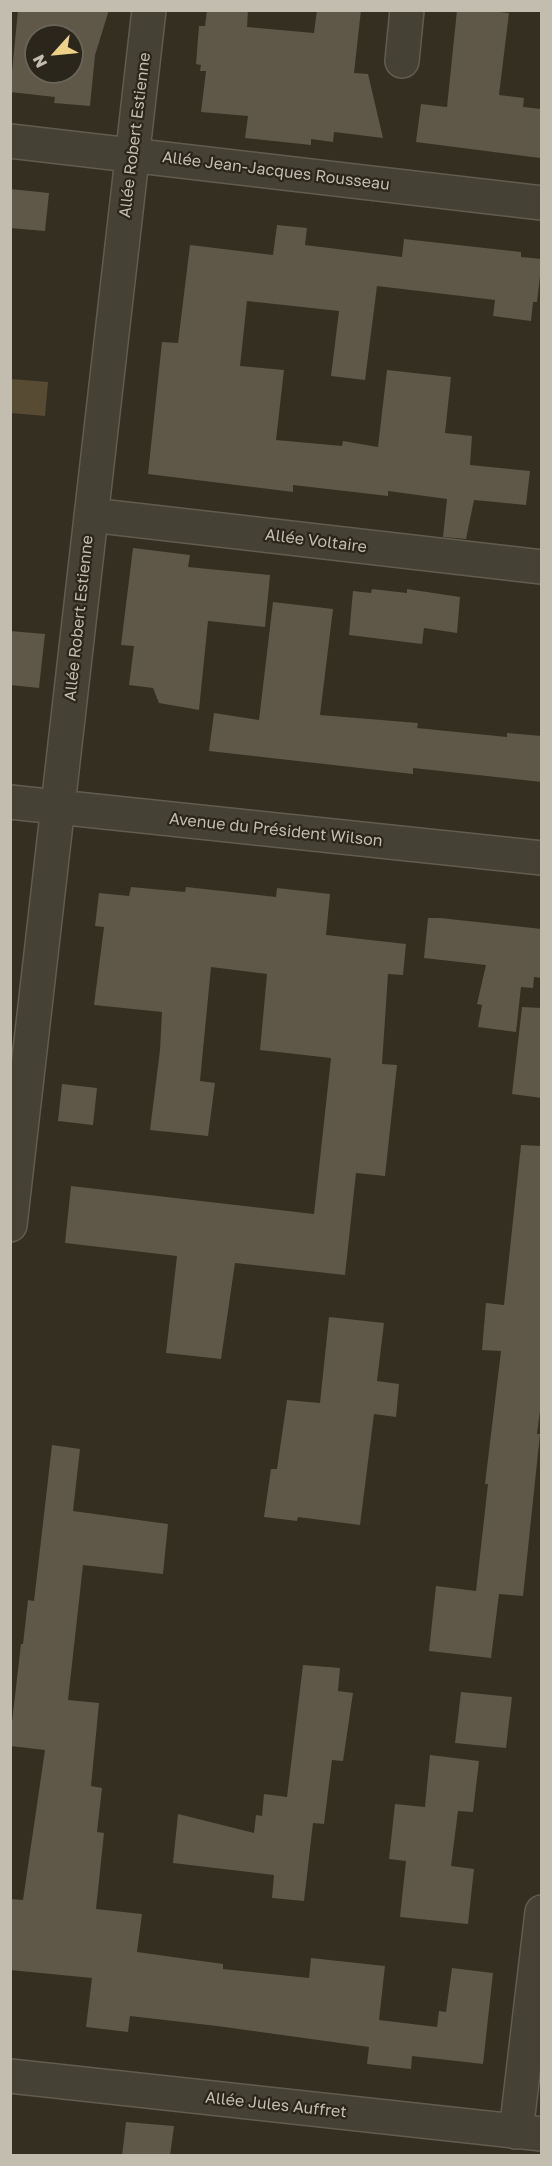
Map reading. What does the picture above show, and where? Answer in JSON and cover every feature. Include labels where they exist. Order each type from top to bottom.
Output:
[{"type":"street","name":"Allée Robert Estienne","points":[[10,1225],[149,10]]},
{"type":"street","points":[[402,61],[407,10]]},
{"type":"street","name":"Allée Jean-Jacques Rousseau","points":[[10,141],[542,203]]},
{"type":"street","name":"Allée Voltaire","points":[[91,515],[542,567]]},
{"type":"street","name":"Avenue du Président Wilson","points":[[10,802],[542,858]]},
{"type":"street","points":[[529,2133],[542,1912]]},
{"type":"street","name":"Allée Jules Auffret","points":[[10,2076],[529,2133]]},
{"type":"shaded area","points":[[11,379],[48,382],[45,416],[11,413]]},
{"type":"building","points":[[18,10],[109,10],[95,55],[90,106],[54,103],[55,97],[10,92]]},
{"type":"building","points":[[207,10],[248,10],[247,27],[314,33],[317,10],[361,10],[354,73],[368,74],[383,138],[334,132],[333,142],[311,139],[311,145],[245,138],[248,116],[201,112],[206,71],[200,71],[201,65],[196,64],[199,26],[205,26]]},
{"type":"building","points":[[457,10],[500,10],[500,12],[509,13],[499,95],[524,98],[523,107],[542,109],[540,158],[416,142],[421,104],[447,107]]},
{"type":"building","points":[[10,189],[49,193],[45,231],[10,228]]},
{"type":"building","points":[[277,225],[307,228],[305,245],[402,257],[404,239],[521,252],[521,257],[542,259],[537,302],[533,302],[531,321],[493,316],[495,300],[377,286],[365,380],[331,376],[339,311],[247,301],[240,366],[284,370],[276,440],[342,446],[343,441],[378,447],[387,370],[451,377],[445,433],[472,436],[470,465],[530,471],[526,505],[474,500],[466,539],[443,537],[447,499],[388,491],[388,496],[293,485],[293,492],[148,474],[162,342],[178,343],[190,245],[273,255]]},
{"type":"building","points":[[133,548],[190,555],[188,567],[270,575],[265,627],[208,621],[199,710],[159,703],[153,688],[129,685],[134,646],[121,645]]},
{"type":"building","points":[[372,589],[407,593],[407,589],[460,597],[457,633],[424,628],[422,644],[349,635],[353,591],[371,593]]},
{"type":"building","points":[[273,602],[333,609],[320,715],[418,723],[417,728],[507,737],[507,733],[542,736],[542,782],[413,768],[413,774],[209,751],[214,713],[259,720]]},
{"type":"building","points":[[10,631],[45,634],[39,688],[10,685]]},
{"type":"building","points":[[131,887],[185,892],[186,887],[276,897],[277,888],[330,894],[326,935],[406,944],[403,975],[388,974],[382,1064],[397,1065],[385,1176],[356,1173],[345,1275],[235,1263],[221,1359],[166,1353],[177,1256],[65,1243],[71,1186],[314,1214],[331,1058],[260,1050],[267,974],[211,967],[200,1081],[215,1083],[208,1136],[150,1130],[160,1050],[162,1012],[94,1005],[104,927],[95,926],[99,893],[129,896]]},
{"type":"building","points":[[428,918],[542,929],[542,978],[534,977],[533,988],[521,987],[516,1032],[478,1027],[482,1005],[477,1004],[486,965],[424,958]]},
{"type":"building","points":[[522,1007],[542,1008],[542,1098],[512,1094]]},
{"type":"building","points":[[62,1084],[97,1088],[93,1125],[58,1121]]},
{"type":"building","points":[[521,1145],[542,1146],[542,1396],[523,1596],[499,1594],[491,1658],[429,1651],[436,1586],[476,1591],[488,1484],[485,1484],[501,1351],[482,1350],[486,1303],[504,1305]]},
{"type":"building","points":[[329,1317],[384,1323],[377,1381],[399,1384],[396,1417],[374,1414],[360,1525],[298,1517],[297,1521],[264,1517],[271,1469],[277,1469],[287,1400],[320,1403]]},
{"type":"building","points":[[52,1445],[80,1449],[73,1511],[168,1524],[163,1574],[83,1565],[68,1700],[99,1703],[91,1786],[102,1788],[97,1832],[104,1833],[96,1909],[142,1914],[137,1952],[223,1964],[223,1969],[309,1978],[311,1958],[385,1966],[379,2020],[437,2027],[439,2011],[446,2012],[452,1968],[493,1973],[483,2064],[412,2056],[411,2069],[367,2064],[369,2047],[130,2016],[128,2032],[86,2027],[92,1978],[10,1970],[10,1899],[23,1900],[45,1750],[10,1746],[10,1739],[28,1600],[34,1601]]},
{"type":"building","points":[[303,1665],[340,1668],[338,1691],[353,1693],[343,1761],[332,1760],[324,1824],[313,1823],[304,1901],[272,1898],[274,1875],[173,1863],[178,1814],[254,1833],[256,1815],[262,1816],[264,1794],[287,1797]]},
{"type":"building","points":[[461,1692],[512,1697],[506,1748],[455,1743]]},
{"type":"building","points":[[430,1755],[479,1761],[473,1812],[458,1811],[451,1866],[474,1869],[468,1924],[400,1917],[406,1861],[389,1859],[395,1804],[425,1807]]},
{"type":"building","points":[[126,2122],[174,2126],[170,2156],[122,2156]]}]
